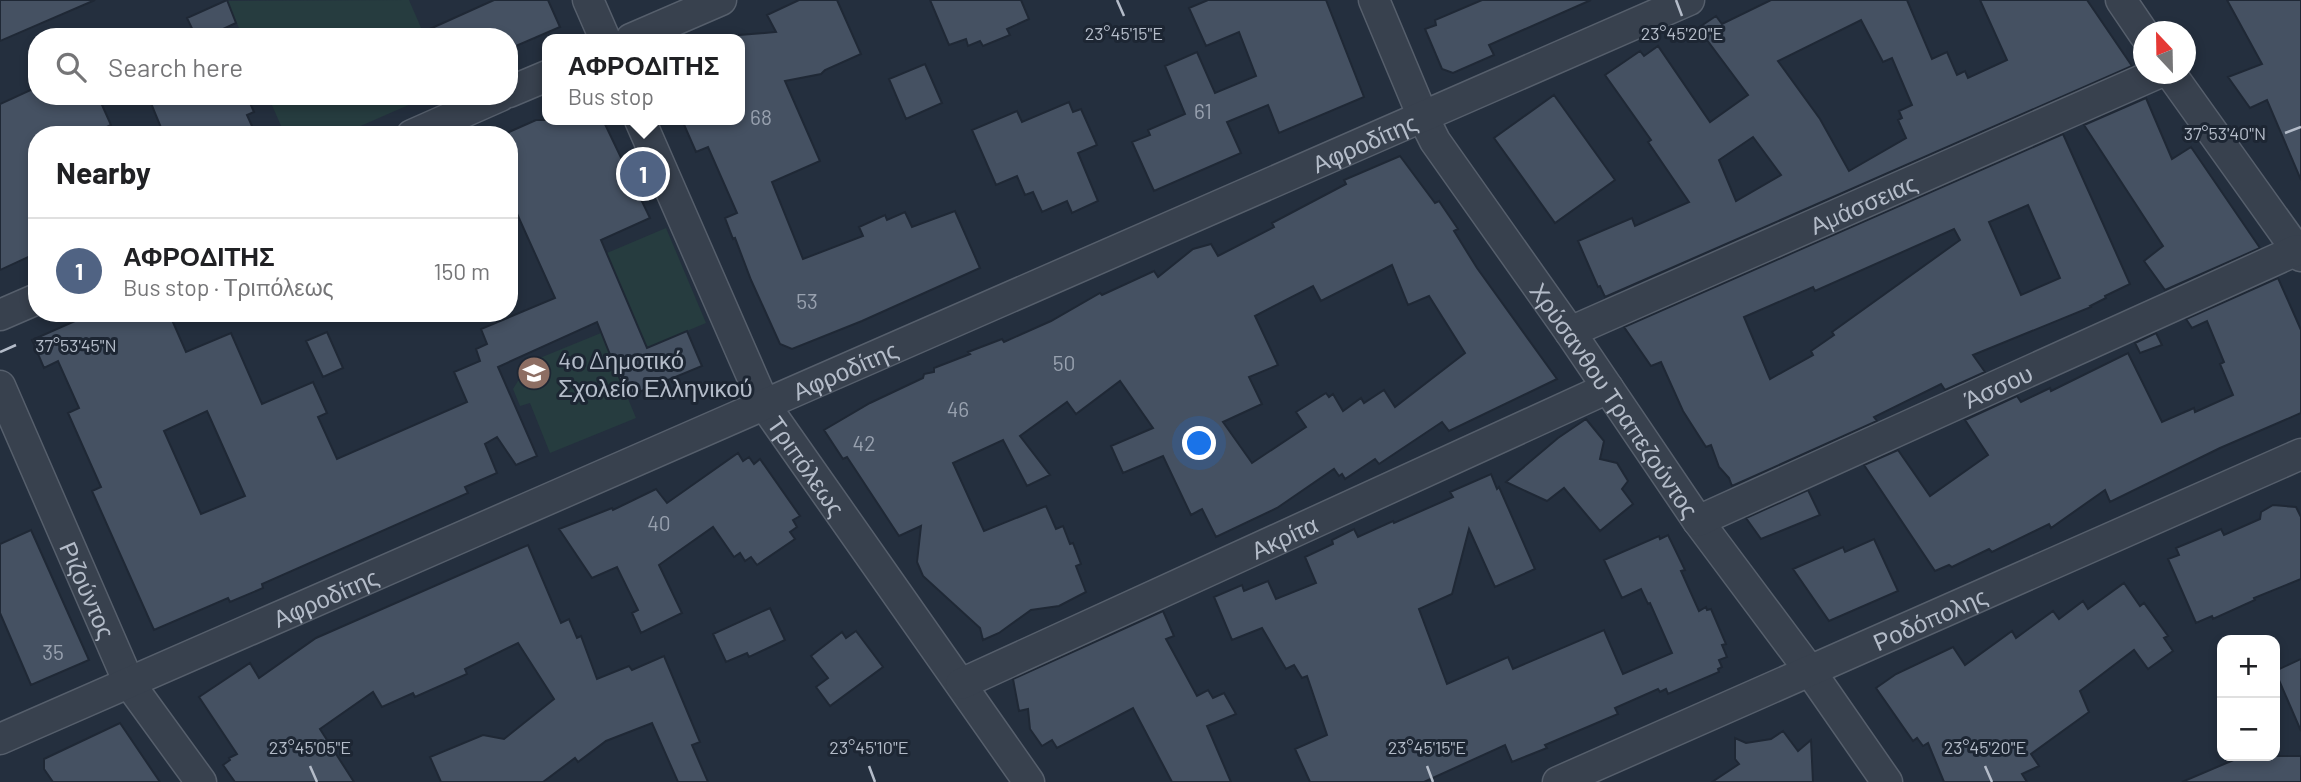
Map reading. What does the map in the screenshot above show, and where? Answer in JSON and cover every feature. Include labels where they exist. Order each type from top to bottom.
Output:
[{"type":"street","points":[[588,0],[603,34]]},
{"type":"street","points":[[643,34],[721,0]]},
{"type":"street","name":"Χρύσανθου Τραπεζούντος","points":[[1374,0],[1435,141],[1570,332],[1698,521],[1810,671],[1887,782]]},
{"type":"street","name":"Αφροδίτης","points":[[0,739],[1689,0]]},
{"type":"street","points":[[2120,0],[2135,21]]},
{"type":"street","points":[[518,88],[542,78]]},
{"type":"street","name":"Αμάσσειας","points":[[1570,332],[2133,84]]},
{"type":"street","points":[[2178,84],[2299,253]]},
{"type":"street","points":[[432,126],[480,105]]},
{"type":"street","name":"Τριπόλεως","points":[[642,125],[764,404],[1029,782]]},
{"type":"street","name":"Άσσου","points":[[1698,521],[2299,253]]},
{"type":"street","points":[[0,315],[28,303]]},
{"type":"street","name":"Ριζούντος","points":[[0,386],[129,683],[201,782]]},
{"type":"street","name":"Ακρίτα","points":[[961,684],[1608,388]]},
{"type":"street","name":"Ροδόπολης","points":[[1558,782],[2301,454]]},
{"type":"green space","points":[[409,0],[421,28],[239,28],[227,1]]},
{"type":"green space","points":[[272,105],[408,105],[361,126],[281,126]]},
{"type":"green space","points":[[666,228],[706,323],[646,348],[607,253]]},
{"type":"green space","points":[[601,333],[636,418],[550,453],[530,403],[520,406],[513,389],[530,362]]},
{"type":"building","points":[[0,0],[95,0],[28,28],[0,41]]},
{"type":"building","points":[[227,0],[236,23],[225,28],[192,28],[187,18]]},
{"type":"building","points":[[494,0],[548,0],[560,27],[518,45],[518,28],[432,28]]},
{"type":"building","points":[[799,0],[837,0],[861,54],[821,74],[785,81],[820,161],[772,182],[803,259],[863,236],[859,227],[885,215],[887,220],[905,212],[912,227],[955,211],[980,268],[792,349],[780,344],[735,238],[733,239],[725,218],[737,213],[708,147],[696,152],[684,125],[745,125],[745,35],[776,32],[767,15]]},
{"type":"building","points":[[930,0],[1021,0],[1029,19],[1007,29],[1010,35],[983,46],[980,41],[968,46],[966,39],[949,45]]},
{"type":"building","points":[[1208,0],[1326,0],[1364,97],[1279,133],[1268,105],[1227,122],[1241,153],[1154,191],[1132,142],[1150,135],[1148,130],[1185,114],[1165,66],[1197,52],[1215,93],[1256,76],[1239,32],[1206,46],[1189,8]]},
{"type":"building","points":[[1482,0],[1591,0],[1489,45],[1494,55],[1453,73],[1442,69],[1425,29],[1436,25],[1435,20]]},
{"type":"building","points":[[1771,0],[1907,0],[1932,59],[1947,52],[1957,75],[1965,71],[1968,78],[2007,60],[1980,0],[2087,0],[2132,66],[1605,297],[1578,241],[1632,218],[1635,226],[1689,202],[1648,142],[1651,140],[1605,75],[1640,51],[1644,56],[1658,46],[1710,122],[1748,95],[1698,28],[1716,16],[1722,24]],"holes":[[[1861,20],[1883,62],[1892,58],[1912,105],[1899,111],[1902,118],[1898,120],[1906,138],[1849,171],[1820,119],[1778,61]],[[1753,137],[1781,175],[1736,201],[1719,160]]]},
{"type":"building","points":[[2227,0],[2301,0],[2301,180],[2267,100],[2250,108],[2228,77],[2262,64]]},
{"type":"building","points":[[925,64],[942,103],[906,119],[889,79]]},
{"type":"building","points":[[28,91],[28,105],[102,105],[111,125],[28,126],[28,257],[0,270],[0,104]]},
{"type":"building","points":[[1554,95],[1615,180],[1555,223],[1494,138]]},
{"type":"building","points":[[2146,98],[2172,159],[2191,147],[2260,248],[2165,290],[2144,261],[2163,246],[2084,125]]},
{"type":"building","points":[[1069,102],[1073,112],[1081,109],[1097,145],[1078,153],[1098,201],[1072,213],[1067,201],[1042,212],[1033,192],[1025,195],[1017,176],[996,185],[972,130],[1017,111],[1022,122]]},
{"type":"building","points":[[152,105],[251,105],[254,112],[247,115],[252,126],[160,126]]},
{"type":"building","points":[[536,120],[542,120],[542,125],[605,125],[650,218],[601,240],[647,348],[687,331],[702,366],[627,397],[597,322],[498,367],[537,456],[516,465],[497,437],[485,444],[497,473],[465,487],[468,493],[262,584],[263,588],[230,602],[228,598],[154,630],[92,491],[101,487],[68,413],[79,408],[58,361],[44,368],[32,340],[73,322],[173,322],[186,352],[231,333],[262,404],[313,382],[327,413],[318,417],[337,459],[467,402],[454,372],[480,361],[476,349],[487,344],[481,329],[498,322],[518,322],[518,314],[555,298],[518,216],[518,128]],"holes":[[[207,411],[245,496],[201,514],[164,431]]]},
{"type":"building","points":[[2063,134],[2130,284],[2105,296],[2106,298],[2091,307],[1973,355],[1985,372],[1945,390],[1941,384],[1874,417],[1877,421],[1732,486],[1719,467],[1711,445],[1706,447],[1683,411],[1661,362],[1651,366],[1624,327]],"holes":[[[2028,205],[2060,278],[2021,295],[1989,222]],[[1954,229],[1960,240],[1832,332],[1834,335],[1811,351],[1813,355],[1770,379],[1744,317],[1813,287],[1815,291]]]},
{"type":"building","points":[[1400,156],[1435,203],[1439,201],[1458,229],[1454,231],[1477,268],[1557,379],[1449,431],[1442,422],[1379,464],[1375,459],[1345,479],[1334,469],[1277,508],[1216,537],[1202,509],[1191,515],[1163,456],[1123,473],[1111,446],[1153,428],[1120,381],[1076,414],[1067,402],[1020,436],[1050,475],[1027,486],[1003,440],[953,463],[984,531],[1046,506],[1056,529],[1063,526],[1070,544],[1073,543],[1081,564],[1076,566],[1086,592],[1059,606],[1031,610],[999,633],[983,640],[980,628],[923,576],[917,562],[921,526],[899,536],[847,457],[843,459],[824,430],[870,403],[923,378],[924,374],[934,372],[934,368],[970,354],[968,352],[1002,339],[1004,342],[1051,321],[1100,293],[1102,295],[1154,271],[1158,277],[1193,249],[1211,244],[1218,256],[1274,227],[1272,223],[1346,184],[1344,180]],"holes":[[[1392,265],[1408,305],[1429,296],[1465,353],[1395,407],[1384,390],[1364,403],[1361,398],[1343,411],[1333,394],[1329,397],[1326,393],[1296,412],[1306,427],[1252,463],[1223,422],[1262,404],[1249,377],[1278,365],[1255,316],[1313,286],[1321,301]]]},
{"type":"building","points":[[2278,278],[2301,330],[2301,413],[2220,448],[2110,502],[2105,490],[2051,528],[2049,524],[1992,552],[1989,549],[1952,567],[1949,565],[1935,571],[1864,465],[1898,450],[1930,496],[1988,455],[1965,420],[2017,396],[2021,402],[2050,388],[2051,391],[2128,353],[2162,422],[2194,408],[2195,412],[2233,395],[2220,364],[2224,362],[2207,321],[2192,328],[2186,319]]},
{"type":"building","points":[[327,332],[343,368],[323,377],[306,341]]},
{"type":"building","points":[[2156,333],[2162,345],[2140,353],[2135,343]]},
{"type":"building","points":[[1586,419],[1604,441],[1600,459],[1617,463],[1628,481],[1622,489],[1633,504],[1600,531],[1564,488],[1547,501],[1506,482],[1558,438]]},
{"type":"building","points":[[738,453],[743,461],[749,457],[754,464],[760,459],[800,516],[793,520],[797,527],[790,532],[795,539],[757,565],[751,557],[745,561],[740,553],[734,557],[713,527],[659,565],[682,613],[641,633],[632,613],[638,610],[617,567],[592,578],[559,529],[612,508],[613,510],[656,489],[667,503]]},
{"type":"building","points":[[1491,474],[1535,569],[1495,587],[1469,529],[1452,594],[1419,609],[1447,684],[1508,657],[1513,669],[1604,630],[1623,674],[1672,653],[1641,589],[1622,598],[1604,560],[1659,536],[1660,539],[1668,535],[1685,570],[1681,571],[1699,611],[1706,607],[1707,610],[1711,609],[1726,644],[1722,645],[1727,657],[1719,660],[1722,667],[1718,669],[1719,672],[1668,694],[1666,689],[1660,692],[1658,689],[1615,708],[1618,714],[1512,762],[1505,745],[1424,782],[1310,782],[1295,749],[1327,735],[1307,676],[1302,678],[1294,665],[1286,669],[1262,628],[1232,640],[1214,597],[1242,585],[1244,591],[1268,581],[1276,599],[1316,583],[1305,557],[1333,544],[1332,540],[1354,529],[1358,537],[1393,521],[1394,523],[1453,497],[1450,492]]},
{"type":"building","points":[[1808,490],[1820,515],[1761,539],[1746,518]]},
{"type":"building","points":[[2273,505],[2296,507],[2301,517],[2301,579],[2254,598],[2255,600],[2213,619],[2212,616],[2196,623],[2168,559],[2179,555],[2176,548],[2221,529],[2224,535],[2260,519],[2261,512]]},
{"type":"building","points":[[31,530],[89,660],[31,685],[0,613],[0,544]]},
{"type":"building","points":[[1874,539],[1898,591],[1829,621],[1793,569],[1843,547],[1845,552]]},
{"type":"building","points":[[528,545],[561,623],[569,619],[577,638],[581,636],[597,679],[629,666],[632,670],[664,656],[700,742],[692,745],[708,782],[678,782],[652,723],[606,741],[578,762],[575,758],[543,782],[441,782],[430,757],[483,735],[504,739],[554,699],[518,643],[465,669],[467,674],[415,697],[413,693],[382,707],[373,692],[320,729],[354,782],[235,782],[223,765],[237,754],[199,697],[250,663],[259,678],[316,638]]},
{"type":"building","points":[[2124,583],[2140,606],[2144,603],[2168,636],[2164,638],[2173,651],[2148,669],[2134,650],[2080,691],[2089,712],[2031,754],[2039,766],[2022,774],[2027,782],[1944,782],[1928,743],[1923,746],[1917,738],[1913,741],[1876,688],[1896,674],[1953,647],[1965,665],[2012,631],[2016,638],[2053,611],[2059,619],[2083,601],[2088,609]]},
{"type":"building","points":[[770,608],[785,640],[749,657],[747,653],[726,662],[713,634]]},
{"type":"building","points":[[1163,611],[1174,636],[1166,639],[1197,696],[1208,690],[1213,698],[1224,693],[1236,714],[1207,726],[1231,782],[1172,782],[1133,708],[1057,748],[1052,740],[1042,746],[1030,729],[1028,709],[1019,711],[1013,679]]},
{"type":"building","points":[[856,631],[883,667],[830,706],[816,687],[828,678],[811,656],[842,632],[846,638]]},
{"type":"building","points":[[2301,659],[2301,731],[2280,683],[2280,669]]},
{"type":"building","points":[[120,723],[160,782],[53,782],[44,769],[44,759]]},
{"type":"building","points":[[1783,731],[1798,751],[1811,740],[1813,782],[1712,782],[1739,764],[1735,759],[1735,738],[1746,743],[1771,739]]},
{"type":"building","points":[[2280,756],[2301,756],[2301,782],[2182,782],[2231,761],[2280,761]]},
{"type":"place","name":"ΑΦΡΟΔΙΤΗΣ","points":[[643,174]]},
{"type":"place","name":"4ο Δημοτικό Σχολείο Ελληνικού","points":[[534,373]]}]
